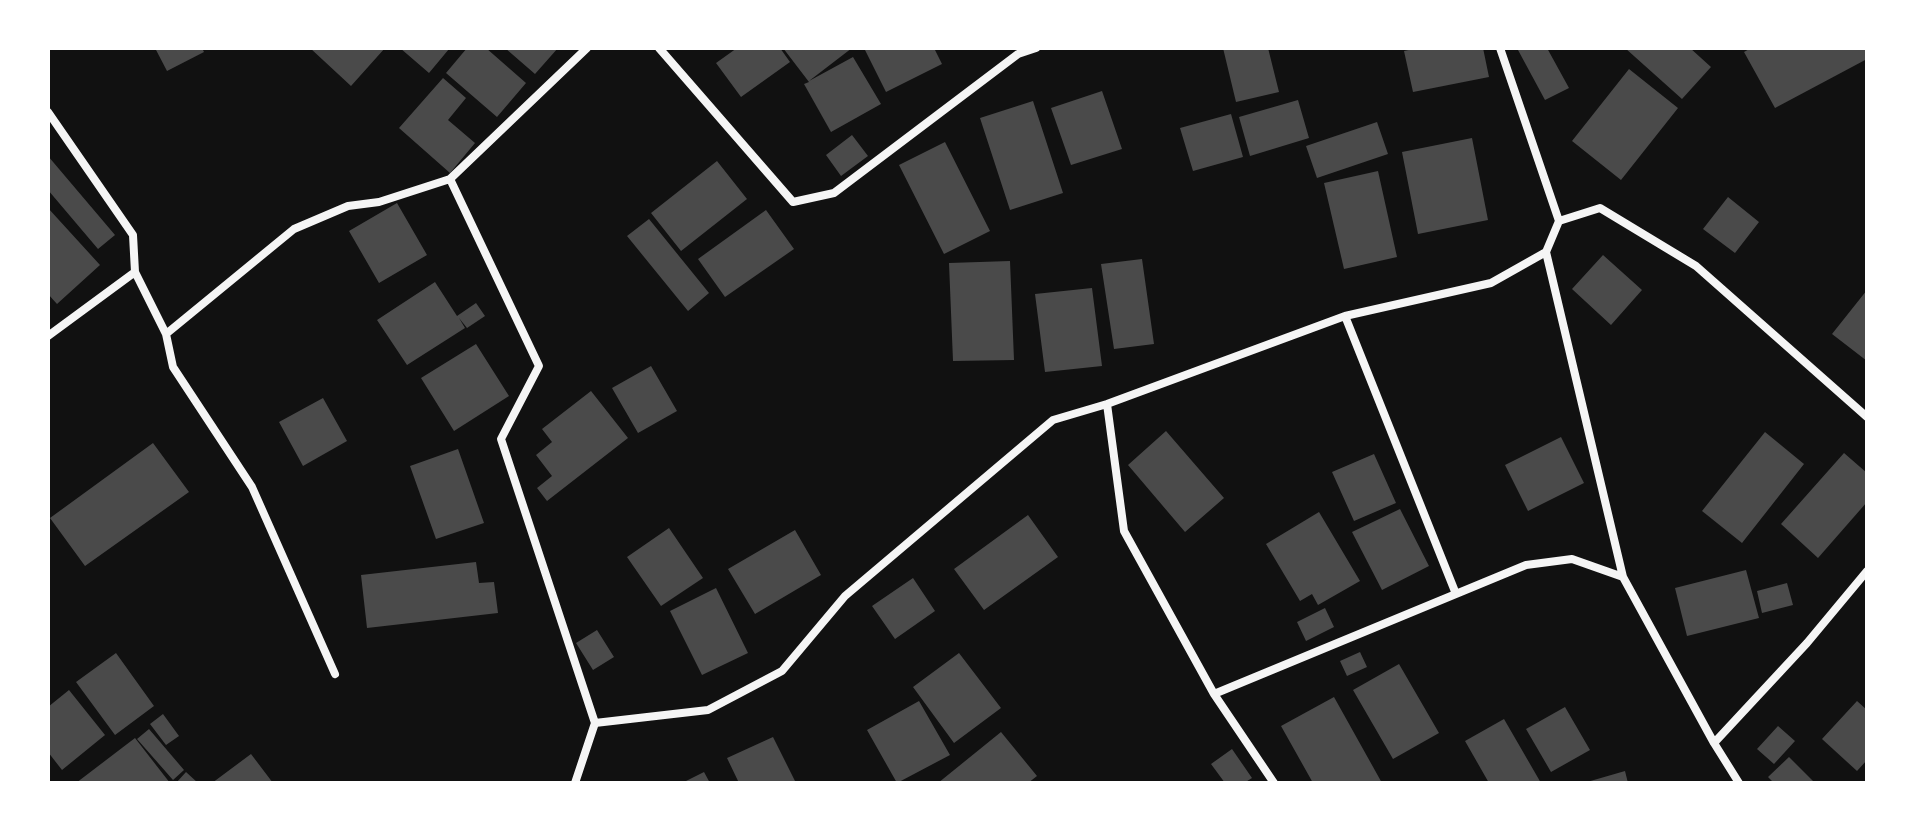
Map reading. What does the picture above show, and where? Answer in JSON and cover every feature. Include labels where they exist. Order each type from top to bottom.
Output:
[{"type":"street","points":[[166,334],[294,229],[348,206],[379,202],[450,179],[587,48]]},
{"type":"street","points":[[659,48],[793,202],[834,193],[1018,54],[1036,48]]},
{"type":"street","points":[[1500,48],[1559,221],[1546,252],[1623,577],[1739,783]]},
{"type":"street","points":[[48,112],[133,235],[135,272],[166,334],[173,367],[252,487],[335,674]]},
{"type":"street","points":[[450,179],[539,366],[501,439],[595,723],[575,783]]},
{"type":"street","points":[[1559,221],[1600,208],[1696,266],[1867,417]]},
{"type":"street","points":[[595,723],[708,710],[782,671],[845,596],[1053,420],[1107,404],[1345,316],[1491,283],[1546,252]]},
{"type":"street","points":[[48,336],[135,272]]},
{"type":"street","points":[[1345,316],[1456,594]]},
{"type":"street","points":[[1107,404],[1124,531],[1214,694],[1274,783]]},
{"type":"street","points":[[1214,694],[1526,565],[1572,559],[1623,577]]},
{"type":"street","points":[[1714,743],[1807,643],[1867,571]]},
{"type":"building","points":[[155,48],[202,48],[204,52],[167,71]]},
{"type":"building","points":[[310,48],[385,48],[351,86]]},
{"type":"building","points":[[400,48],[447,48],[449,49],[429,73]]},
{"type":"building","points":[[467,48],[486,48],[526,83],[497,117],[446,73]]},
{"type":"building","points":[[505,48],[558,48],[535,74]]},
{"type":"building","points":[[737,48],[780,48],[790,62],[741,97],[716,63]]},
{"type":"building","points":[[783,48],[852,48],[809,81],[853,57],[881,104],[831,132],[804,84],[809,82]]},
{"type":"building","points":[[864,48],[934,48],[942,64],[886,92]]},
{"type":"building","points":[[1223,48],[1268,48],[1279,92],[1236,102]]},
{"type":"building","points":[[1418,48],[1483,48],[1489,77],[1413,92],[1404,51]]},
{"type":"building","points":[[1547,48],[1569,88],[1545,100],[1518,50]]},
{"type":"building","points":[[1625,48],[1690,48],[1711,67],[1682,99]]},
{"type":"building","points":[[1751,48],[1867,48],[1867,59],[1775,108],[1744,52]]},
{"type":"building","points":[[1629,69],[1678,108],[1621,180],[1572,141]]},
{"type":"building","points":[[443,78],[466,98],[448,120],[475,143],[450,173],[399,128]]},
{"type":"building","points":[[1102,91],[1122,149],[1071,165],[1051,108]]},
{"type":"building","points":[[1298,100],[1309,138],[1250,156],[1239,117]]},
{"type":"building","points":[[1033,101],[1063,193],[1010,210],[980,118]]},
{"type":"building","points":[[1231,114],[1243,157],[1193,171],[1180,128]]},
{"type":"building","points":[[1377,122],[1388,154],[1317,178],[1306,146]]},
{"type":"building","points":[[852,135],[868,156],[841,176],[826,155]]},
{"type":"building","points":[[1472,138],[1488,220],[1418,234],[1402,152]]},
{"type":"building","points":[[945,142],[990,231],[944,254],[899,165]]},
{"type":"building","points":[[48,156],[115,235],[98,249],[48,190]]},
{"type":"building","points":[[717,161],[747,199],[681,251],[651,213]]},
{"type":"building","points":[[1378,171],[1397,257],[1344,269],[1324,183]]},
{"type":"building","points":[[1728,197],[1759,222],[1735,253],[1703,229]]},
{"type":"building","points":[[397,203],[427,255],[379,283],[349,231]]},
{"type":"building","points":[[48,208],[100,265],[57,304],[48,294]]},
{"type":"building","points":[[766,210],[794,249],[725,297],[698,259]]},
{"type":"building","points":[[649,219],[709,293],[688,311],[627,236]]},
{"type":"building","points":[[1603,255],[1642,290],[1611,325],[1572,289]]},
{"type":"building","points":[[1142,259],[1154,344],[1114,349],[1101,264]]},
{"type":"building","points":[[1010,261],[1014,360],[953,361],[949,263]]},
{"type":"building","points":[[435,282],[457,316],[476,303],[485,316],[467,328],[459,318],[465,328],[407,365],[377,320]]},
{"type":"building","points":[[1092,288],[1102,366],[1045,372],[1035,294]]},
{"type":"building","points":[[1867,290],[1867,361],[1832,334]]},
{"type":"building","points":[[476,344],[509,396],[454,431],[421,378]]},
{"type":"building","points":[[651,366],[677,411],[638,433],[612,388]]},
{"type":"building","points":[[591,391],[628,438],[547,501],[537,488],[552,476],[536,455],[552,442],[542,429]]},
{"type":"building","points":[[323,398],[347,441],[303,466],[279,422]]},
{"type":"building","points":[[1166,431],[1224,498],[1185,532],[1128,465]]},
{"type":"building","points":[[1765,432],[1804,464],[1742,543],[1702,511]]},
{"type":"building","points":[[1561,437],[1584,483],[1528,511],[1505,465]]},
{"type":"building","points":[[153,443],[189,492],[85,566],[50,518]]},
{"type":"building","points":[[458,449],[484,523],[436,539],[410,466]]},
{"type":"building","points":[[1844,453],[1867,473],[1867,502],[1818,558],[1781,524]]},
{"type":"building","points":[[1374,454],[1396,503],[1354,521],[1332,472]]},
{"type":"building","points":[[1400,509],[1429,566],[1382,590],[1352,532]]},
{"type":"building","points":[[1319,512],[1360,581],[1318,605],[1312,594],[1300,601],[1266,544]]},
{"type":"building","points":[[1028,515],[1058,557],[984,610],[954,569]]},
{"type":"building","points":[[669,528],[703,578],[661,606],[627,557]]},
{"type":"building","points":[[795,530],[821,575],[755,614],[728,569]]},
{"type":"building","points":[[476,562],[479,583],[494,582],[498,613],[367,628],[361,575]]},
{"type":"building","points":[[1746,570],[1759,618],[1687,636],[1675,588]]},
{"type":"building","points":[[913,578],[935,611],[895,639],[872,606]]},
{"type":"building","points":[[1787,583],[1793,605],[1762,613],[1757,591]]},
{"type":"building","points":[[716,588],[748,653],[702,675],[670,611]]},
{"type":"building","points":[[1325,608],[1334,627],[1306,641],[1297,622]]},
{"type":"building","points":[[597,630],[614,657],[593,670],[576,643]]},
{"type":"building","points":[[1360,652],[1367,667],[1347,676],[1340,661]]},
{"type":"building","points":[[116,653],[154,706],[115,735],[76,682]]},
{"type":"building","points":[[959,653],[1001,708],[954,743],[913,687]]},
{"type":"building","points":[[1399,664],[1439,733],[1393,759],[1353,690]]},
{"type":"building","points":[[69,690],[105,735],[62,770],[48,752],[48,707]]},
{"type":"building","points":[[1334,697],[1382,783],[1313,783],[1281,726]]},
{"type":"building","points":[[919,701],[950,755],[897,783],[867,730]]},
{"type":"building","points":[[1857,701],[1867,710],[1867,760],[1857,771],[1822,739]]},
{"type":"building","points":[[1565,707],[1590,750],[1551,772],[1526,729]]},
{"type":"building","points":[[163,714],[179,736],[166,745],[150,724]]},
{"type":"building","points":[[1504,719],[1541,783],[1489,783],[1465,741]]},
{"type":"building","points":[[1778,726],[1795,741],[1774,764],[1757,749]]},
{"type":"building","points":[[149,729],[184,770],[173,780],[137,739]]},
{"type":"building","points":[[1001,732],[1037,776],[1028,783],[938,783]]},
{"type":"building","points":[[773,737],[796,783],[739,783],[727,758]]},
{"type":"building","points":[[135,738],[170,783],[76,783]]},
{"type":"building","points":[[1232,749],[1252,778],[1244,783],[1225,783],[1211,764]]},
{"type":"building","points":[[251,754],[273,783],[212,783]]},
{"type":"building","points":[[1789,757],[1815,783],[1774,783],[1768,777]]},
{"type":"building","points":[[1625,771],[1628,783],[1587,783],[1587,782]]},
{"type":"building","points":[[186,772],[198,783],[176,783]]},
{"type":"building","points":[[704,772],[710,783],[682,783]]}]
